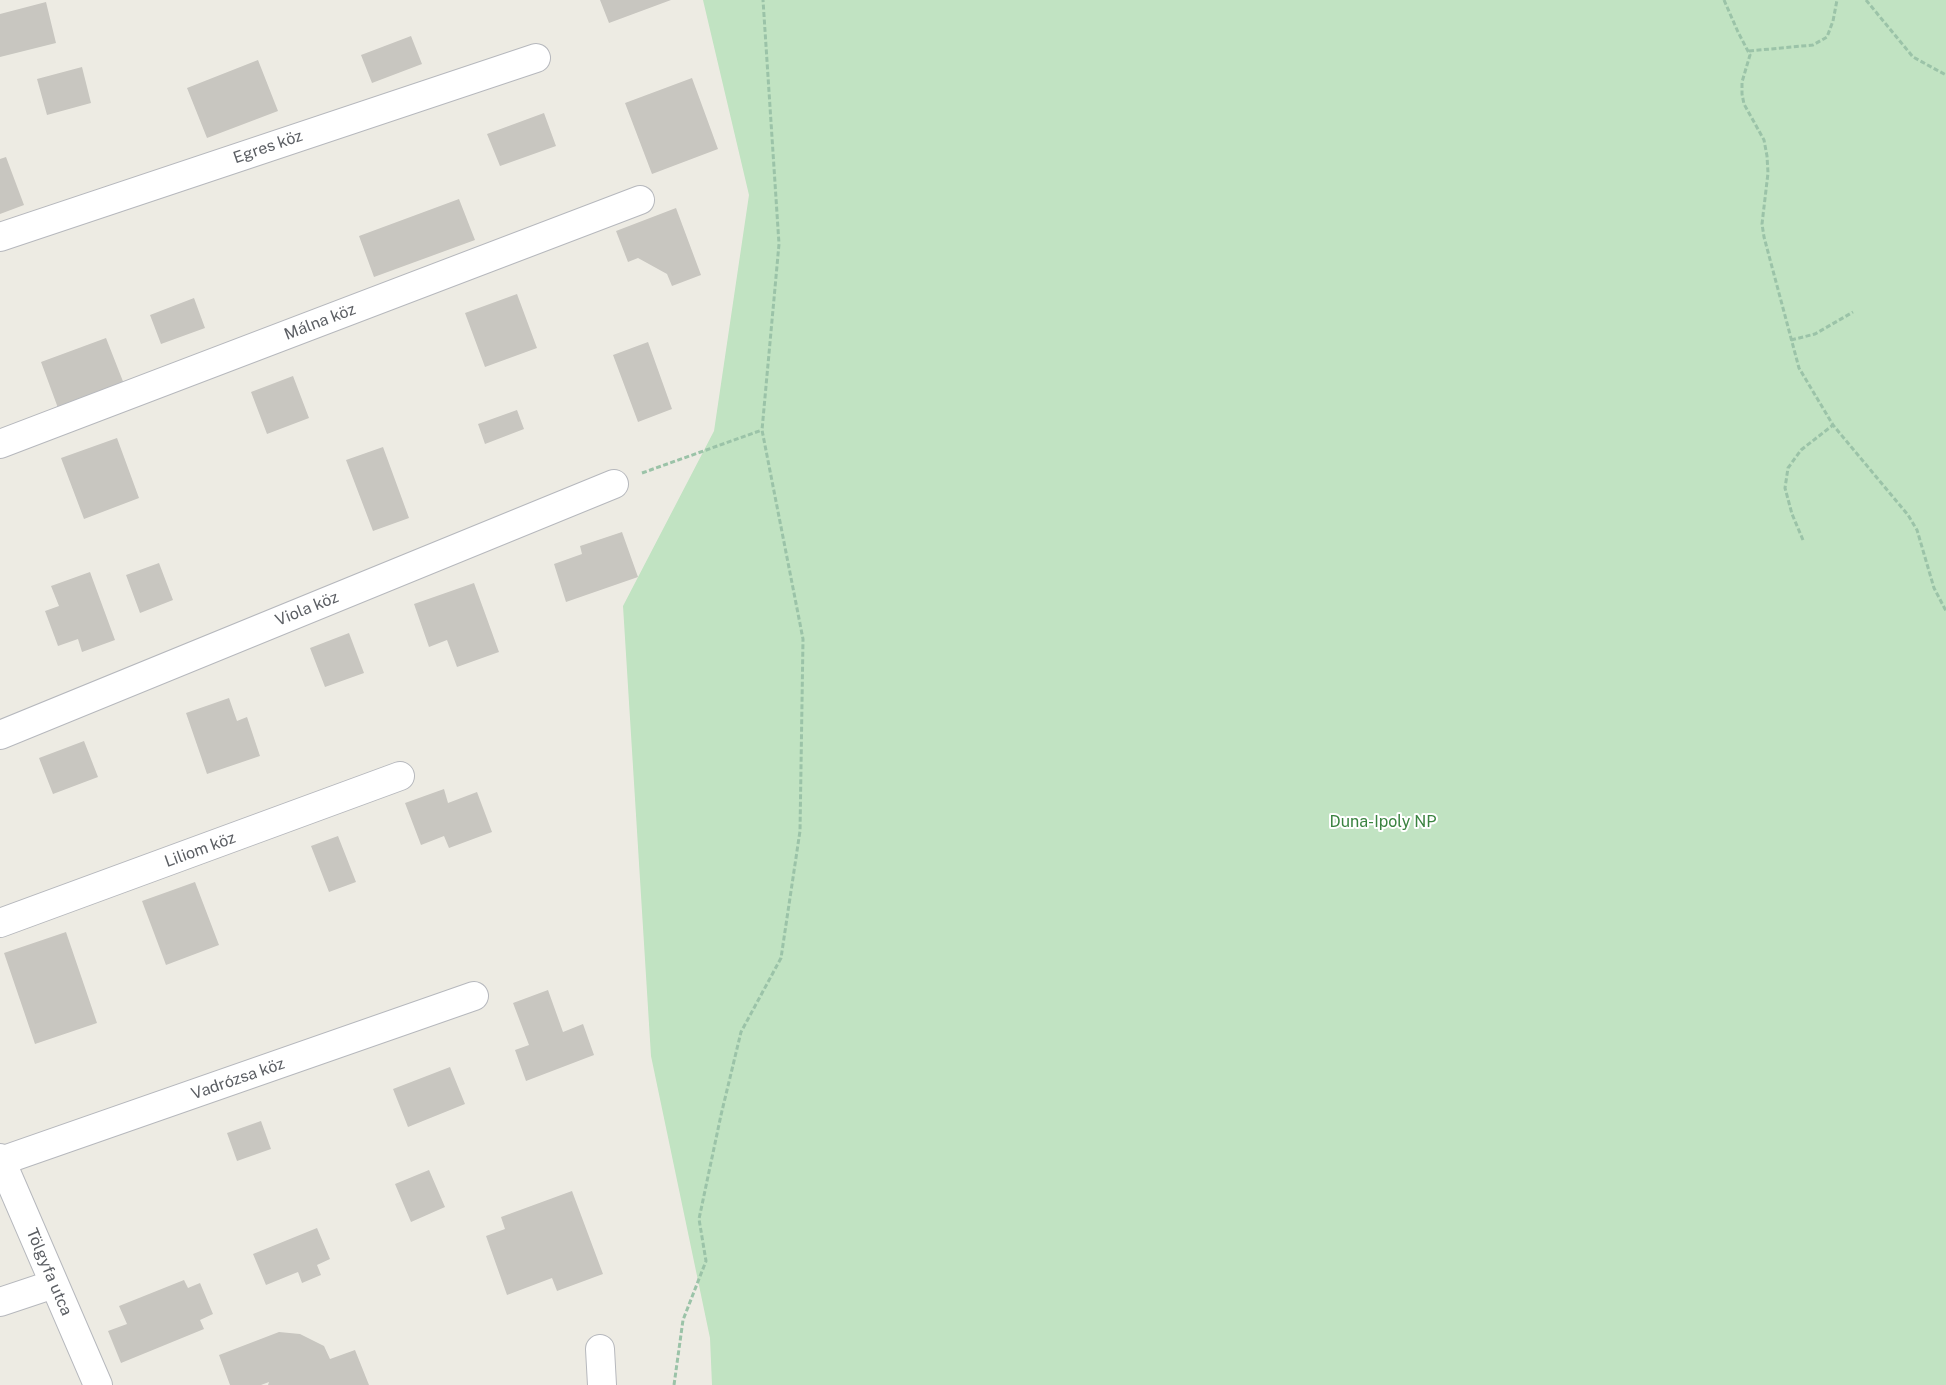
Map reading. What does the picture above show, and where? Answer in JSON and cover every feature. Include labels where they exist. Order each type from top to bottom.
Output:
[{"type":"street","name":"Egres köz","points":[[0,237],[536,58]]},
{"type":"street","name":"Málna köz","points":[[0,444],[640,200]]},
{"type":"street","name":"Viola köz","points":[[0,735],[614,484]]},
{"type":"street","name":"Liliom köz","points":[[0,923],[400,776]]},
{"type":"street","name":"Vadrózsa köz","points":[[1,1160],[474,996]]},
{"type":"street","name":"Tölgyfa utca","points":[[1,1160],[98,1385]]},
{"type":"street","points":[[0,1302],[54,1284]]},
{"type":"street","points":[[600,1349],[602,1385]]},
{"type":"path","points":[[674,1385],[683,1320],[706,1261],[699,1219],[721,1115],[741,1032],[781,958],[800,831],[803,639],[762,430],[779,244],[763,0]]},
{"type":"path","points":[[1724,0],[1738,32],[1749,51],[1749,59],[1742,82],[1742,94],[1744,104],[1764,140],[1767,156],[1768,173],[1762,224],[1799,368],[1834,425],[1908,515],[1917,530],[1934,588],[1946,611]]},
{"type":"path","points":[[1749,51],[1813,44],[1827,37],[1833,21],[1837,0]]},
{"type":"path","points":[[1866,0],[1912,57],[1946,75]]},
{"type":"path","points":[[1791,340],[1815,334],[1853,312]]},
{"type":"path","points":[[1803,540],[1792,514],[1785,488],[1788,468],[1801,450],[1834,425]]},
{"type":"path","points":[[614,484],[762,430]]},
{"type":"green space","name":"Duna-Ipoly NP","points":[[703,0],[1946,0],[1946,1385],[712,1385],[710,1338],[651,1056],[623,606],[714,431],[749,195]]},
{"type":"building","points":[[600,0],[671,0],[609,23]]},
{"type":"building","points":[[46,2],[56,43],[0,57],[0,14]]},
{"type":"building","points":[[411,36],[422,64],[372,83],[361,55]]},
{"type":"building","points":[[258,60],[278,111],[207,138],[187,88]]},
{"type":"building","points":[[82,67],[91,103],[47,115],[37,79]]},
{"type":"building","points":[[692,78],[718,149],[652,174],[625,103]]},
{"type":"building","points":[[544,113],[556,146],[500,166],[487,134]]},
{"type":"building","points":[[6,157],[24,205],[0,214],[0,159]]},
{"type":"building","points":[[459,199],[475,240],[374,277],[359,236]]},
{"type":"building","points":[[676,208],[701,275],[672,286],[667,274],[638,258],[628,262],[616,231]]},
{"type":"building","points":[[517,294],[537,348],[485,367],[465,313]]},
{"type":"building","points":[[194,298],[205,328],[161,344],[150,315]]},
{"type":"building","points":[[106,338],[124,384],[58,408],[41,362]]},
{"type":"building","points":[[648,342],[672,409],[638,422],[613,355]]},
{"type":"building","points":[[293,376],[309,418],[267,434],[251,392]]},
{"type":"building","points":[[517,410],[524,429],[485,444],[478,424]]},
{"type":"building","points":[[117,438],[139,498],[84,519],[61,458]]},
{"type":"building","points":[[383,447],[409,518],[373,531],[346,460]]},
{"type":"building","points":[[622,532],[638,577],[566,602],[554,564],[582,554],[580,546]]},
{"type":"building","points":[[159,563],[173,600],[140,613],[126,575]]},
{"type":"building","points":[[90,572],[115,640],[82,652],[78,639],[58,646],[45,611],[59,606],[51,586]]},
{"type":"building","points":[[474,583],[499,652],[457,667],[447,640],[429,647],[414,604]]},
{"type":"building","points":[[349,633],[364,673],[325,687],[310,648]]},
{"type":"building","points":[[229,698],[237,721],[247,717],[260,756],[207,774],[186,713]]},
{"type":"building","points":[[84,741],[98,777],[53,794],[39,758]]},
{"type":"building","points":[[444,789],[448,803],[477,792],[492,832],[449,848],[444,836],[421,845],[405,803]]},
{"type":"building","points":[[338,836],[356,882],[329,892],[311,846]]},
{"type":"building","points":[[195,882],[219,945],[166,965],[142,901]]},
{"type":"building","points":[[66,932],[97,1023],[35,1044],[4,953]]},
{"type":"building","points":[[548,990],[563,1032],[583,1024],[594,1055],[526,1081],[515,1050],[529,1045],[513,1003]]},
{"type":"building","points":[[450,1067],[465,1104],[408,1127],[393,1089]]},
{"type":"building","points":[[261,1121],[271,1149],[237,1161],[227,1133]]},
{"type":"building","points":[[429,1170],[445,1207],[411,1222],[395,1184]]},
{"type":"building","points":[[572,1191],[603,1274],[557,1291],[552,1278],[507,1295],[486,1236],[505,1229],[501,1217]]},
{"type":"building","points":[[317,1228],[330,1259],[317,1265],[321,1275],[302,1283],[298,1272],[266,1285],[253,1254]]},
{"type":"building","points":[[184,1280],[188,1288],[200,1283],[213,1314],[200,1320],[204,1329],[121,1363],[108,1331],[127,1324],[119,1306]]},
{"type":"building","points":[[279,1332],[300,1334],[324,1346],[330,1359],[355,1350],[369,1385],[268,1385],[269,1382],[261,1385],[230,1385],[219,1355]]}]
